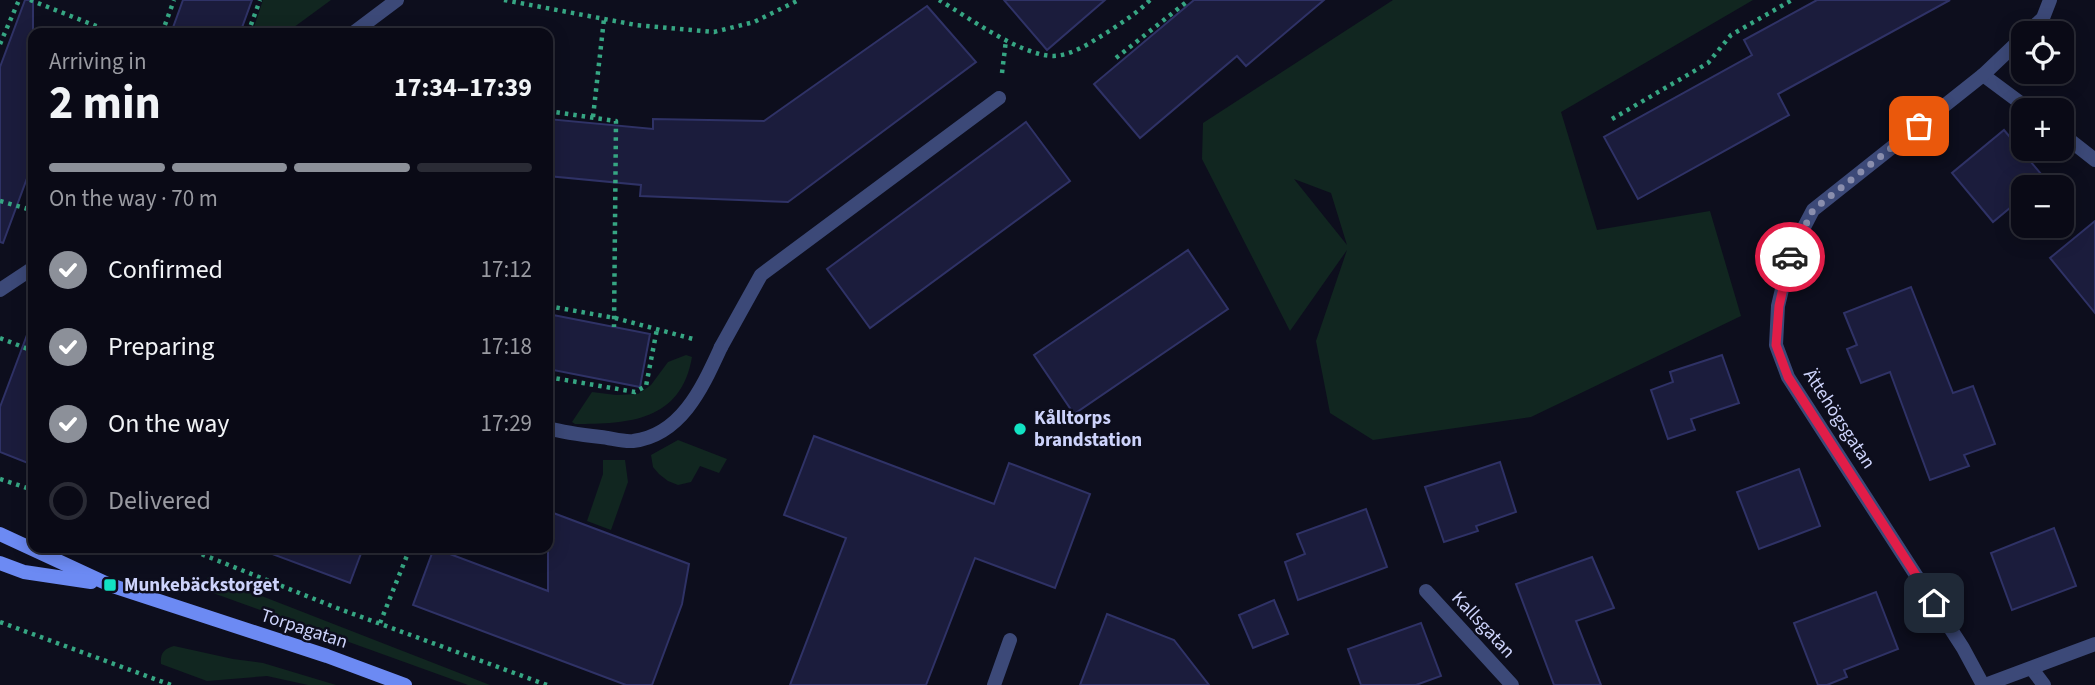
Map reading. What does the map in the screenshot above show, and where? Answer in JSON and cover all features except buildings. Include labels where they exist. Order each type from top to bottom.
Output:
[{"type":"street","points":[[360,28],[397,0]]},
{"type":"street","points":[[2040,21],[2050,0]]},
{"type":"street","name":"Ättehögsgatan","points":[[1984,685],[1963,648],[1788,377],[1776,345],[1779,306],[1791,252],[1813,210],[1983,75],[2011,48]]},
{"type":"street","points":[[1983,75],[2014,98]]},
{"type":"street","points":[[553,429],[632,441],[656,434],[672,425],[693,403],[761,275],[999,98]]},
{"type":"street","points":[[2074,143],[2095,160]]},
{"type":"street","points":[[0,290],[28,271]]},
{"type":"street","name":"Torpagatan","points":[[0,534],[28,547]]},
{"type":"street","name":"Torpagatan","points":[[41,553],[110,585],[327,656],[405,685]]},
{"type":"street","name":"Torpagatan","points":[[0,563],[24,572],[110,585]]},
{"type":"street","name":"Kallsgatan","points":[[1426,591],[1512,685]]},
{"type":"street","points":[[994,685],[1010,640]]},
{"type":"street","points":[[1984,685],[2095,644]]},
{"type":"street","points":[[2032,669],[2044,685]]},
{"type":"path","points":[[0,44],[19,0]]},
{"type":"path","points":[[30,0],[97,28]]},
{"type":"path","points":[[164,28],[174,0]]},
{"type":"path","points":[[250,28],[260,0]]},
{"type":"path","points":[[504,0],[636,26],[714,32],[754,22],[799,0]]},
{"type":"path","points":[[939,0],[1006,40],[1034,52],[1055,56],[1080,49],[1136,13],[1150,0]]},
{"type":"path","points":[[1116,58],[1189,0]]},
{"type":"path","points":[[1612,119],[1708,63],[1731,35],[1792,0]]},
{"type":"path","points":[[593,117],[604,19]]},
{"type":"path","points":[[999,98],[1006,40]]},
{"type":"path","points":[[553,112],[616,121],[614,327]]},
{"type":"path","points":[[0,201],[28,208]]},
{"type":"path","points":[[553,307],[615,318],[721,347]]},
{"type":"path","points":[[553,378],[635,392],[642,390],[646,386],[657,329]]},
{"type":"path","points":[[0,338],[28,349]]},
{"type":"path","points":[[0,479],[28,488]]},
{"type":"path","points":[[199,553],[547,685]]},
{"type":"path","points":[[380,623],[408,553]]},
{"type":"path","points":[[0,622],[153,682],[171,685]]},
{"type":"green space","points":[[263,0],[331,0],[293,28],[254,28]]},
{"type":"green space","points":[[1393,0],[1753,0],[1561,112],[1597,230],[1710,211],[1741,316],[1531,417],[1373,440],[1330,413],[1316,341],[1347,250],[1290,331],[1202,159],[1203,123]],"holes":[[[1294,179],[1331,193],[1347,245]]]},
{"type":"green space","points":[[686,355],[692,357],[686,378],[677,394],[664,406],[633,420],[595,424],[572,422],[592,392],[638,394],[651,385],[668,362]]},
{"type":"green space","points":[[678,440],[727,459],[719,473],[700,466],[691,482],[678,485],[659,474],[653,467],[651,455]]},
{"type":"green space","points":[[603,460],[625,460],[628,482],[611,530],[587,521],[603,474]]},
{"type":"green space","points":[[208,577],[490,685],[468,685],[213,593],[205,586]]},
{"type":"green space","points":[[174,646],[263,663],[336,685],[308,685],[267,676],[207,681],[161,664],[163,652]]},
{"type":"way so far","points":[[1790,257],[1813,210],[1919,126]]},
{"type":"place","name":"Kålltorps brandstation","points":[[1020,429]]},
{"type":"place","name":"Munkebäckstorget","points":[[110,585]]},
{"type":"route","points":[[1790,257],[1779,306],[1776,345],[1788,377],[1934,603]]}]
